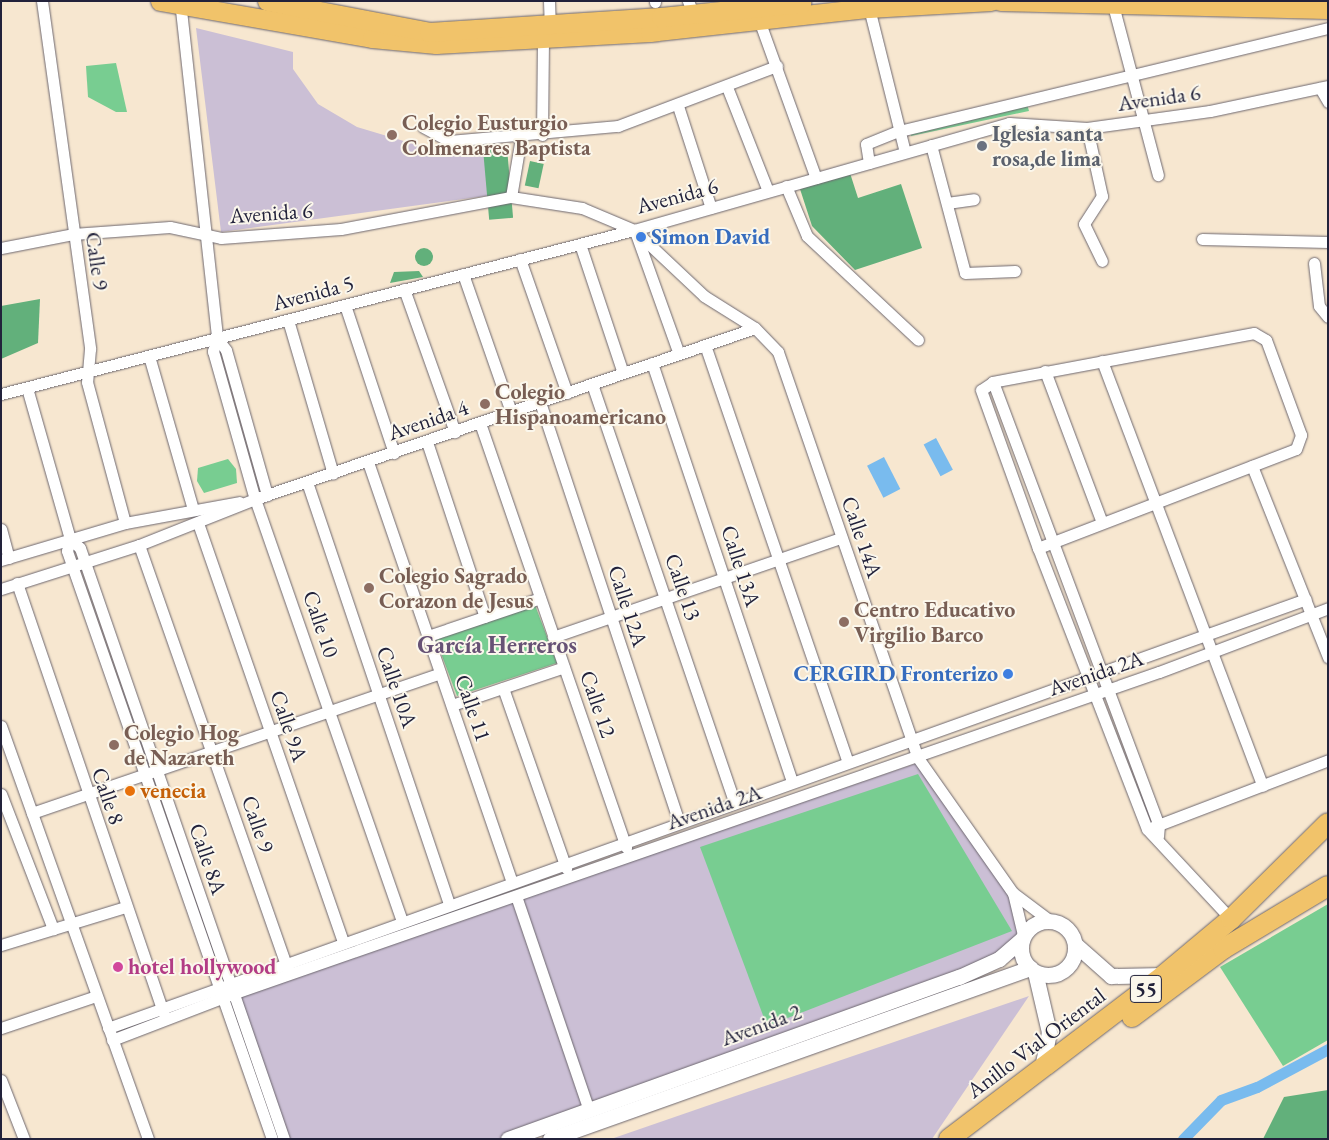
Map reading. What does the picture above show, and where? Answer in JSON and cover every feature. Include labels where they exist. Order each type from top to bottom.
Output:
[{"type":"highway","name":"Anillo Vial Oriental","points":[[949,1139],[1164,975],[1231,919],[1328,822]]},
{"type":"highway","points":[[1304,845],[1328,841]]},
{"type":"highway","name":"Anillo Vial Oriental","points":[[971,1139],[1224,949],[1328,886]]},
{"type":"main road","points":[[160,1],[381,39],[436,44],[546,31],[690,7],[822,1]]},
{"type":"main road","points":[[267,1],[429,32],[546,31],[759,20],[870,8],[991,1]]},
{"type":"main road","points":[[1000,1],[1113,5],[1327,18]]},
{"type":"street","name":"Calle 9","points":[[42,1],[90,371],[87,382],[125,523]]},
{"type":"street","points":[[542,135],[549,1]]},
{"type":"street","name":"Calle 10","points":[[180,3],[204,232],[218,338],[226,350],[267,495]]},
{"type":"street","points":[[1113,5],[1146,120],[1158,175]]},
{"type":"street","points":[[870,8],[905,152]]},
{"type":"street","points":[[869,163],[866,144],[899,131],[1134,76],[1327,18]]},
{"type":"street","points":[[759,20],[816,178]]},
{"type":"street","points":[[422,127],[449,141],[521,137],[618,126],[678,106],[777,66]]},
{"type":"street","points":[[727,86],[768,191]]},
{"type":"street","name":"Avenida 6","points":[[1,248],[73,234],[170,227],[204,232],[221,238],[341,229],[512,197],[582,208],[634,230],[1017,121],[1087,128],[1146,120],[1324,87]]},
{"type":"street","points":[[1324,87],[1328,102]]},
{"type":"street","points":[[1031,100],[1036,122]]},
{"type":"street","points":[[678,106],[711,208]]},
{"type":"street","points":[[1087,128],[1102,196],[1084,224],[1102,261]]},
{"type":"street","points":[[512,197],[521,137]]},
{"type":"street","points":[[931,145],[965,273],[1015,271]]},
{"type":"street","points":[[786,186],[807,236],[918,340]]},
{"type":"street","points":[[947,203],[974,199]]},
{"type":"street","points":[[634,230],[679,354]]},
{"type":"street","name":"Avenida 5","points":[[1,394],[634,230]]},
{"type":"street","name":"Calle 14A","points":[[634,230],[704,296],[755,328],[778,352],[918,758],[1013,893],[1049,920]]},
{"type":"street","points":[[1202,239],[1328,242]]},
{"type":"street","points":[[580,244],[623,373]]},
{"type":"street","points":[[520,259],[567,393]]},
{"type":"street","points":[[1314,263],[1319,306],[1328,316]]},
{"type":"street","points":[[462,274],[510,412]]},
{"type":"street","points":[[404,289],[455,432]]},
{"type":"street","points":[[345,305],[394,453]]},
{"type":"street","points":[[288,320],[333,474]]},
{"type":"street","name":"Avenida 4","points":[[1,589],[85,564],[140,545],[198,524],[255,499],[427,442],[755,328]]},
{"type":"street","points":[[1038,548],[1296,449],[1301,442],[1266,340],[1254,333],[992,382],[981,390],[1038,548],[1147,829],[1158,830],[1328,760]]},
{"type":"street","name":"Calle 10","points":[[218,338],[213,351],[255,499],[402,921]]},
{"type":"street","points":[[705,345],[848,762]]},
{"type":"street","points":[[149,356],[193,509]]},
{"type":"street","points":[[1102,362],[1262,786]]},
{"type":"street","name":"Calle 13A","points":[[652,363],[792,782]]},
{"type":"street","points":[[1045,371],[1102,523]]},
{"type":"street","points":[[992,382],[1051,543],[1109,690],[1158,830],[1231,919]]},
{"type":"street","name":"Calle 13","points":[[592,384],[735,803]]},
{"type":"street","name":"Calle 8A","points":[[27,388],[70,539],[67,551],[219,993],[272,1139]]},
{"type":"street","name":"Calle 12A","points":[[540,402],[679,822]]},
{"type":"street","name":"Calle 12","points":[[480,423],[629,857]]},
{"type":"street","points":[[427,442],[485,617]]},
{"type":"street","name":"Calle 11","points":[[368,462],[512,882]]},
{"type":"street","points":[[1252,466],[1328,657]]},
{"type":"street","name":"Calle 10A","points":[[307,482],[449,904]]},
{"type":"street","name":"Avenida 4","points":[[5,559],[125,523],[255,499]]},
{"type":"street","name":"Calle 9A","points":[[198,524],[343,942]]},
{"type":"street","points":[[1,529],[5,559]]},
{"type":"street","points":[[554,637],[841,538]]},
{"type":"street","name":"Calle 8A","points":[[70,539],[80,548],[230,988],[284,1139]]},
{"type":"street","name":"Calle 9","points":[[140,545],[289,974]]},
{"type":"street","name":"Calle 8","points":[[17,583],[86,794],[165,1020]]},
{"type":"street","points":[[428,636],[540,598]]},
{"type":"street","name":"Avenida 2A","points":[[112,1040],[165,1020],[285,962],[848,762],[1089,680],[1306,599]]},
{"type":"street","name":"Avenida 2A","points":[[230,988],[289,974],[918,758],[1213,652],[1328,608]]},
{"type":"street","points":[[452,705],[564,667]]},
{"type":"street","points":[[32,813],[440,674]]},
{"type":"street","points":[[503,688],[569,878]]},
{"type":"street","points":[[1008,707],[1014,724]]},
{"type":"street","points":[[1,726],[108,1028],[143,1138]]},
{"type":"street","points":[[1,794],[53,929]]},
{"type":"street","name":"Calle 14A","points":[[1013,893],[1022,938]]},
{"type":"street","points":[[516,896],[589,1110]]},
{"type":"street","points":[[1,945],[125,907]]},
{"type":"street","points":[[1042,1069],[1049,1032],[1032,970],[1022,955],[1022,938],[1034,924],[1049,920],[1064,925],[1076,945],[1111,976],[1164,975]]},
{"type":"street","name":"Avenida 2","points":[[508,1139],[960,976],[1000,959],[1022,938]]},
{"type":"street","points":[[1032,970],[1060,973],[1072,961],[1076,945]]},
{"type":"street","name":"Avenida 2","points":[[550,1139],[1032,970]]},
{"type":"street","name":"Avenida 2A","points":[[108,1028],[161,1008],[219,993]]},
{"type":"street","points":[[1,1028],[96,996]]},
{"type":"street","points":[[1,1080],[24,1139]]},
{"type":"shaded area","points":[[196,28],[293,52],[293,69],[318,104],[357,127],[437,151],[506,154],[508,193],[221,232]]},
{"type":"shaded area","points":[[917,763],[1015,904],[1028,945],[1014,959],[497,1139],[288,1139],[237,995]]},
{"type":"shaded area","points":[[1029,996],[932,1139],[611,1139],[721,1101]]},
{"type":"green space","points":[[116,63],[127,112],[116,112],[88,97],[86,66]]},
{"type":"green space","points":[[1027,104],[1029,111],[911,136],[910,130]]},
{"type":"green space","points":[[507,148],[513,218],[489,220],[483,150]]},
{"type":"green space","points":[[530,161],[544,164],[538,188],[525,185]]},
{"type":"green space","points":[[850,173],[858,198],[901,184],[922,248],[855,270],[812,226],[800,189]]},
{"type":"green space","points":[[424,248],[430,251],[433,257],[430,263],[424,266],[418,263],[415,257],[418,251]]},
{"type":"green space","points":[[419,271],[423,277],[390,283],[394,272]]},
{"type":"green space","points":[[40,299],[38,343],[1,359],[1,306]]},
{"type":"green space","points":[[228,459],[236,469],[237,483],[204,493],[197,481],[198,468]]},
{"type":"green space","points":[[532,597],[557,663],[457,696],[436,640]]},
{"type":"green space","points":[[918,774],[1012,931],[767,1026],[700,847]]},
{"type":"green space","points":[[1328,904],[1328,1040],[1283,1066],[1220,967]]},
{"type":"green space","points":[[1328,1090],[1328,1139],[1263,1139],[1284,1097]]},
{"type":"water","points":[[936,438],[953,470],[941,476],[924,445]]},
{"type":"water","points":[[884,457],[900,489],[883,498],[867,466]]},
{"type":"waterway","points":[[1183,1139],[1221,1100],[1257,1087],[1328,1049]]},
{"type":"place","name":"Colegio Eusturgio Colmenares Baptista","points":[[392,135]]},
{"type":"place","name":"Iglesia santa rosa,de lima","points":[[982,146]]},
{"type":"place","name":"Simon David","points":[[641,237]]},
{"type":"place","name":"Colegio Hispanoamericano","points":[[485,404]]},
{"type":"place","name":"Colegio Sagrado Corazon de Jesus","points":[[369,588]]},
{"type":"place","name":"Centro Educativo Virgilio Barco","points":[[844,622]]},
{"type":"place","name":"CERGIRD Fronterizo","points":[[1008,674]]},
{"type":"place","name":"Colegio Hog de Nazareth","points":[[114,745]]},
{"type":"place","name":"venecia","points":[[130,791]]},
{"type":"place","name":"hotel hollywood","points":[[118,967]]},
{"type":"district","name":"García Herreros","points":[[497,645]]}]
